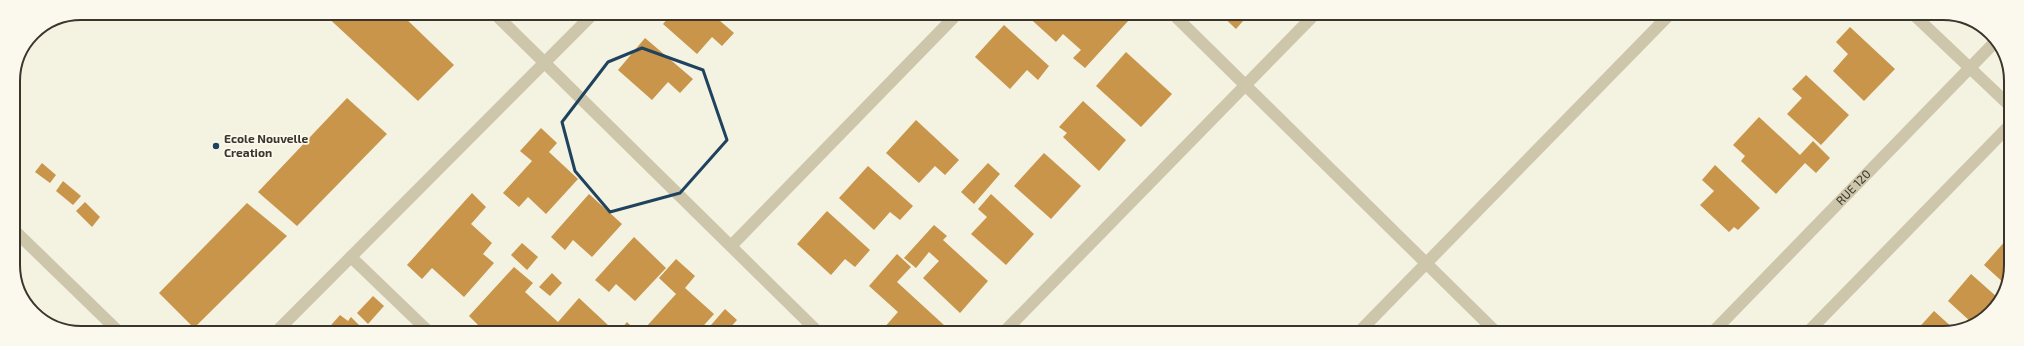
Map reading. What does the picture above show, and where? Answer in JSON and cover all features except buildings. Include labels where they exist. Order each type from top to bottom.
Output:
[{"type":"street","points":[[501,20],[812,326]]},
{"type":"street","points":[[282,326],[587,20]]},
{"type":"street","points":[[731,246],[951,20]]},
{"type":"street","points":[[1179,20],[1490,326]]},
{"type":"street","points":[[1010,326],[1309,20]]},
{"type":"street","points":[[1365,326],[1664,20]]},
{"type":"street","points":[[1920,20],[2004,100]]},
{"type":"street","name":"RUE 120","points":[[1719,326],[1993,45]]},
{"type":"street","points":[[1814,326],[2004,131]]},
{"type":"street","points":[[20,236],[113,326]]},
{"type":"street","points":[[351,256],[423,326]]},
{"type":"highlighted area","points":[[642,48],[703,70],[727,140],[680,193],[610,212],[575,171],[562,122],[608,62]]},
{"type":"place","name":"Ecole Nouvelle Creation","points":[[216,146]]}]
